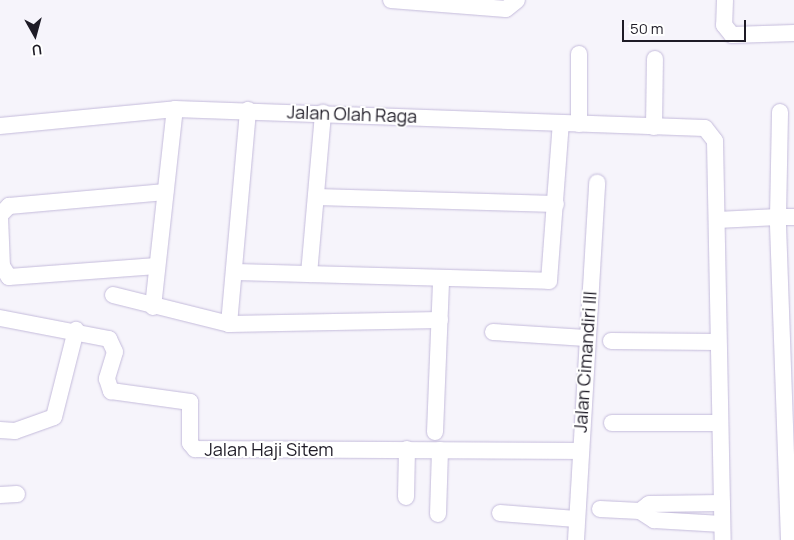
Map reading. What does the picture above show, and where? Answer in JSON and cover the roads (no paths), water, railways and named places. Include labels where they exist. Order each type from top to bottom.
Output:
[{"type":"street","points":[[391,0],[506,9],[517,0]]},
{"type":"street","points":[[725,0],[724,25],[732,35],[794,33]]},
{"type":"street","points":[[579,54],[579,124]]},
{"type":"street","points":[[654,59],[654,127]]},
{"type":"street","points":[[153,307],[175,109]]},
{"type":"street","name":"Jalan Olah Raga","points":[[0,126],[175,109],[248,110],[705,128],[715,141],[717,220]]},
{"type":"street","points":[[229,324],[248,110]]},
{"type":"street","points":[[780,112],[786,217],[791,445],[788,540]]},
{"type":"street","points":[[309,274],[323,113]]},
{"type":"street","points":[[235,272],[441,281],[549,281],[561,123]]},
{"type":"street","name":"Jalan Cimandiri III","points":[[576,540],[586,338],[598,184]]},
{"type":"street","points":[[158,266],[9,277],[2,266],[0,216],[9,206],[165,192]]},
{"type":"street","points":[[316,197],[556,204]]},
{"type":"street","points":[[600,509],[640,511],[654,520],[723,532],[717,220],[786,217]]},
{"type":"street","points":[[435,432],[441,281]]},
{"type":"street","points":[[113,295],[153,307],[229,324],[440,320]]},
{"type":"street","name":"Jalan Haji Sitem","points":[[0,318],[76,330],[110,339],[114,345],[107,380],[111,391],[190,402],[190,444],[195,449],[580,450]]},
{"type":"street","points":[[0,430],[15,430],[54,417],[76,330]]},
{"type":"street","points":[[493,332],[586,338]]},
{"type":"street","points":[[611,341],[718,342]]},
{"type":"street","points":[[612,423],[720,423]]},
{"type":"street","points":[[406,497],[407,449]]},
{"type":"street","points":[[438,514],[440,450]]},
{"type":"street","points":[[0,495],[17,494]]},
{"type":"street","points":[[640,511],[649,504],[722,503]]},
{"type":"street","points":[[500,513],[576,519]]}]
